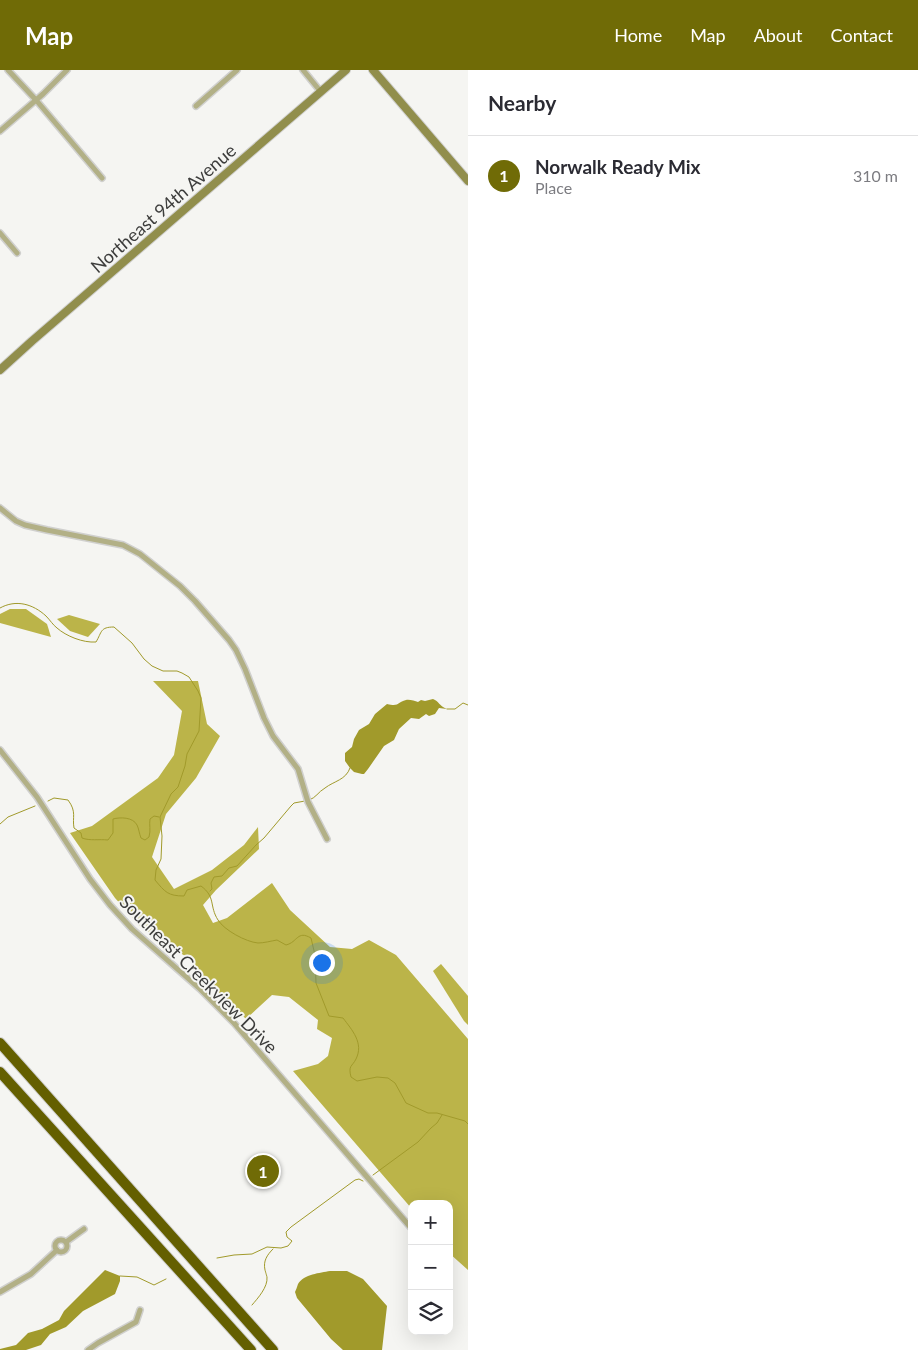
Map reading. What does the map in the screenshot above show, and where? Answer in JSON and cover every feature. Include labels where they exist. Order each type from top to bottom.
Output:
[{"type":"highway","points":[[0,1043],[273,1350]]},
{"type":"highway","points":[[0,1072],[251,1350]]},
{"type":"main road","name":"Northeast 94th Avenue","points":[[0,370],[346,70]]},
{"type":"main road","points":[[373,70],[468,181]]},
{"type":"street","points":[[8,70],[102,178]]},
{"type":"street","points":[[0,131],[67,70]]},
{"type":"street","points":[[196,106],[237,70]]},
{"type":"street","points":[[303,70],[321,92]]},
{"type":"street","points":[[0,233],[17,253]]},
{"type":"street","points":[[0,508],[16,521],[25,525],[131,548],[164,572],[196,600],[236,650],[273,736],[298,769],[308,802],[326,840]]},
{"type":"street","name":"Southeast Creekview Drive","points":[[0,750],[37,797],[90,879],[110,906],[132,930],[200,989],[234,1023],[408,1224]]},
{"type":"street","points":[[66,1242],[84,1229]]},
{"type":"street","points":[[57,1250],[55,1246],[57,1241],[62,1240],[66,1242]]},
{"type":"street","points":[[0,1292],[31,1274],[57,1250],[65,1250],[67,1247],[66,1242]]},
{"type":"street","points":[[88,1350],[136,1322],[140,1310]]},
{"type":"shaded area","points":[[10,609],[26,609],[47,624],[51,637],[0,623],[0,614]]},
{"type":"shaded area","points":[[69,615],[100,624],[88,637],[70,631],[57,619]]},
{"type":"shaded area","points":[[153,681],[198,681],[207,724],[220,736],[196,778],[166,814],[152,857],[174,889],[212,870],[244,845],[258,827],[259,849],[203,905],[213,923],[227,918],[272,883],[290,910],[330,947],[352,949],[369,940],[396,955],[468,1039],[468,1270],[453,1257],[453,1200],[408,1200],[408,1204],[293,1071],[318,1064],[328,1056],[332,1038],[317,1029],[318,1020],[289,997],[272,995],[246,1019],[207,981],[191,960],[141,927],[115,898],[70,833],[92,826],[158,778],[174,755],[182,711]]},
{"type":"shaded area","points":[[433,699],[447,709],[439,708],[435,714],[429,716],[426,714],[419,719],[411,718],[399,729],[394,740],[384,746],[364,774],[354,772],[350,768],[345,761],[345,753],[352,747],[359,730],[369,724],[375,714],[387,704],[396,705],[407,700],[418,702]]},
{"type":"shaded area","points":[[441,964],[468,996],[468,1025],[433,971]]},
{"type":"shaded area","points":[[105,1270],[120,1276],[115,1294],[83,1311],[66,1327],[50,1334],[41,1345],[26,1350],[0,1350],[16,1345],[28,1333],[42,1329],[59,1320],[64,1311]]},
{"type":"shaded area","points":[[347,1271],[363,1279],[387,1306],[382,1350],[343,1350],[331,1339],[297,1298],[295,1292],[298,1284],[304,1278],[312,1274]]},
{"type":"waterway","points":[[0,608],[18,603],[36,608],[61,631],[86,641],[96,642],[104,629],[114,627],[132,643],[152,666],[163,671],[177,671],[189,677],[201,698],[199,731],[187,754],[178,787],[171,794],[160,817],[162,836],[161,859],[156,870],[155,880],[167,892],[179,896],[184,896],[187,890],[201,886],[209,894],[215,915],[221,924],[236,935],[248,940],[258,943],[277,940],[286,945],[303,935],[311,938],[315,955],[316,983],[329,1016],[343,1018],[358,1042],[358,1053],[350,1068],[351,1077],[357,1081],[377,1077],[388,1078],[395,1083],[406,1103],[428,1113],[437,1113],[465,1121],[468,1124]]},
{"type":"waterway","points":[[447,709],[455,709],[463,703],[468,705]]},
{"type":"waterway","points":[[309,800],[343,778],[350,768]]},
{"type":"waterway","points":[[48,801],[54,798],[68,800],[73,811],[74,828],[81,833],[82,838],[88,839],[108,840],[113,833],[113,819],[123,818],[133,820],[138,827],[141,838],[145,840],[149,837],[150,819],[154,816],[159,817]]},
{"type":"waterway","points":[[210,891],[214,877],[222,876],[229,868],[237,866],[294,803],[305,801]]},
{"type":"waterway","points":[[0,824],[8,817],[35,806]]},
{"type":"waterway","points":[[373,1175],[418,1142],[437,1123],[442,1115]]},
{"type":"waterway","points":[[217,1258],[252,1254],[267,1247],[281,1248],[288,1246],[292,1241],[287,1237],[286,1232],[291,1227],[355,1180],[363,1181]]},
{"type":"waterway","points":[[252,1305],[266,1285],[265,1261],[273,1249]]},
{"type":"waterway","points":[[120,1276],[137,1277],[154,1285],[166,1279]]},
{"type":"place","name":"Norwalk Ready Mix","points":[[263,1171]]}]
